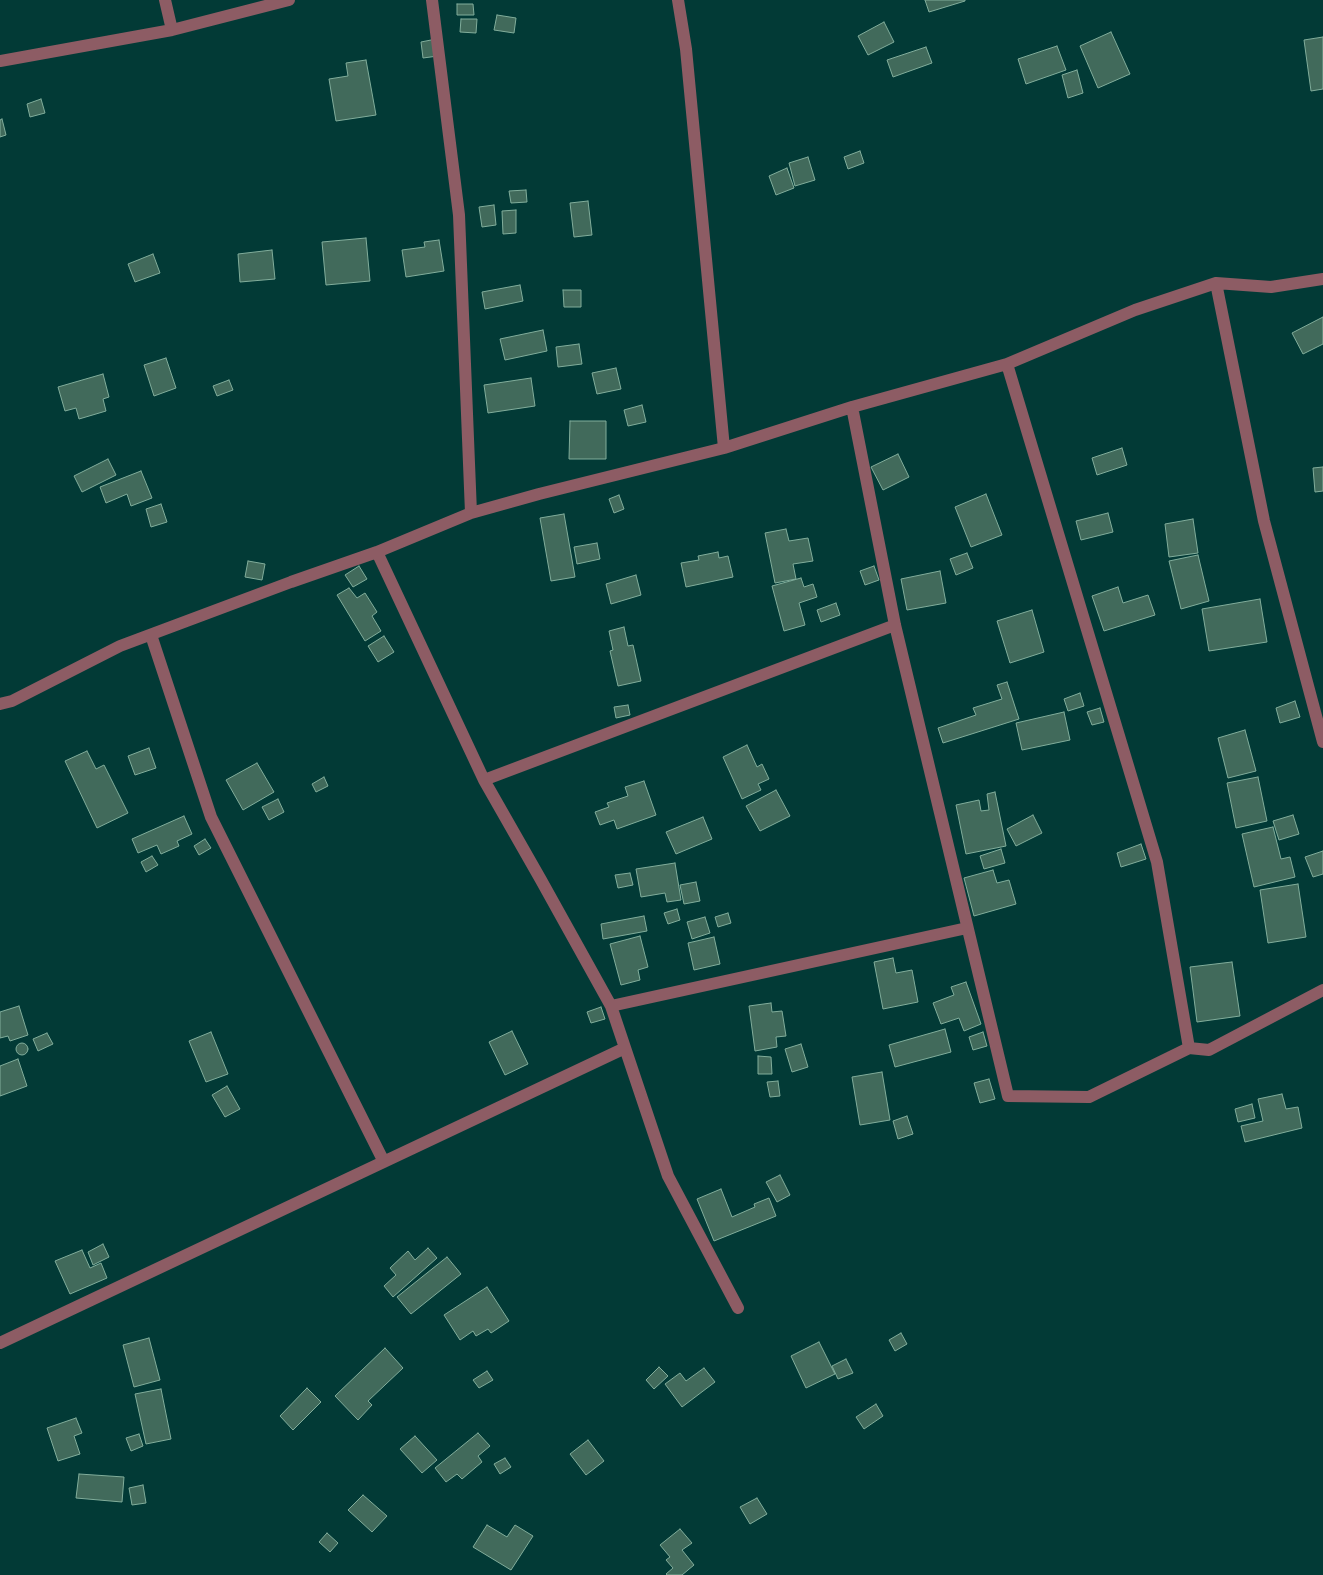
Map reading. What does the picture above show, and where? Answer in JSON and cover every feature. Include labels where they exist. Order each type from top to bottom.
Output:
[{"type":"street","points":[[165,0],[172,30]]},
{"type":"street","points":[[0,61],[172,30],[289,0]]},
{"type":"street","points":[[432,0],[459,215],[471,513]]},
{"type":"street","points":[[678,0],[686,49],[724,448]]},
{"type":"street","points":[[0,704],[12,701],[120,646],[377,552],[471,513],[724,448],[852,407],[1007,364],[1135,310],[1216,283],[1271,287],[1323,279]]},
{"type":"street","points":[[1216,283],[1264,520],[1323,742]]},
{"type":"street","points":[[1007,364],[1157,862],[1189,1048]]},
{"type":"street","points":[[852,407],[895,625],[1008,1096],[1089,1097],[1189,1048],[1209,1050],[1323,990]]},
{"type":"street","points":[[377,552],[484,780],[611,1006],[668,1176],[738,1308]]},
{"type":"street","points":[[484,780],[895,625]]},
{"type":"street","points":[[151,635],[211,817],[384,1162]]},
{"type":"street","points":[[611,1006],[967,928]]},
{"type":"street","points":[[0,1343],[625,1048]]},
{"type":"building","points":[[925,0],[965,0],[965,1],[929,12]]},
{"type":"building","points":[[457,4],[473,4],[474,15],[457,15]]},
{"type":"building","points":[[497,15],[516,18],[514,33],[494,30]]},
{"type":"building","points":[[461,19],[477,19],[476,33],[460,32]]},
{"type":"building","points":[[884,22],[894,42],[868,55],[858,36]]},
{"type":"building","points":[[1111,32],[1130,74],[1098,88],[1080,46]]},
{"type":"building","points":[[1323,37],[1323,89],[1311,91],[1304,40]]},
{"type":"building","points":[[436,39],[438,56],[423,58],[421,42]]},
{"type":"building","points":[[1057,46],[1066,70],[1026,84],[1018,59]]},
{"type":"building","points":[[926,47],[932,63],[893,77],[887,60]]},
{"type":"building","points":[[366,60],[376,115],[336,121],[329,79],[348,76],[346,63]]},
{"type":"building","points":[[1077,70],[1083,93],[1068,98],[1062,75]]},
{"type":"building","points":[[41,99],[45,113],[30,117],[27,104]]},
{"type":"building","points":[[2,119],[6,135],[0,137],[0,120]]},
{"type":"building","points":[[860,151],[864,163],[848,169],[844,157]]},
{"type":"building","points":[[808,157],[815,180],[795,186],[789,163]]},
{"type":"building","points":[[787,168],[794,188],[776,195],[769,176]]},
{"type":"building","points":[[526,190],[527,202],[511,203],[509,191]]},
{"type":"building","points":[[588,201],[592,235],[574,237],[570,203]]},
{"type":"building","points":[[494,205],[496,225],[482,227],[479,207]]},
{"type":"building","points":[[516,210],[516,233],[503,234],[502,211]]},
{"type":"building","points":[[366,238],[370,281],[326,285],[322,242]]},
{"type":"building","points":[[439,240],[444,271],[406,277],[402,250],[425,247],[424,242]]},
{"type":"building","points":[[272,250],[275,279],[240,282],[238,254]]},
{"type":"building","points":[[153,254],[160,273],[135,282],[128,264]]},
{"type":"building","points":[[520,285],[523,301],[485,309],[482,292]]},
{"type":"building","points":[[563,290],[581,290],[581,307],[564,307]]},
{"type":"building","points":[[1323,317],[1323,344],[1303,354],[1292,333]]},
{"type":"building","points":[[543,330],[547,351],[505,360],[500,339]]},
{"type":"building","points":[[579,344],[582,364],[558,367],[556,347]]},
{"type":"building","points":[[166,358],[176,388],[154,396],[144,365]]},
{"type":"building","points":[[616,368],[621,389],[597,394],[592,373]]},
{"type":"building","points":[[103,374],[109,397],[103,399],[106,411],[79,419],[76,408],[65,411],[58,387]]},
{"type":"building","points":[[531,378],[535,406],[488,413],[484,385]]},
{"type":"building","points":[[229,380],[233,390],[217,396],[213,386]]},
{"type":"building","points":[[642,405],[646,422],[628,426],[624,410]]},
{"type":"building","points":[[570,421],[606,421],[606,459],[569,459]]},
{"type":"building","points":[[1122,448],[1127,465],[1097,475],[1092,458]]},
{"type":"building","points":[[898,454],[909,477],[883,490],[871,467]]},
{"type":"building","points":[[108,459],[116,475],[82,492],[74,476]]},
{"type":"building","points":[[1323,467],[1323,491],[1315,492],[1313,468]]},
{"type":"building","points":[[141,471],[152,498],[131,506],[127,494],[106,503],[100,487]]},
{"type":"building","points":[[986,494],[1002,535],[971,547],[955,507]]},
{"type":"building","points":[[619,495],[624,509],[614,513],[609,499]]},
{"type":"building","points":[[161,504],[167,522],[151,527],[146,509]]},
{"type":"building","points":[[1108,513],[1113,532],[1081,540],[1076,521]]},
{"type":"building","points":[[564,514],[575,577],[551,581],[540,518]]},
{"type":"building","points":[[1193,519],[1198,553],[1169,557],[1165,524]]},
{"type":"building","points":[[786,529],[789,541],[808,538],[813,561],[793,564],[796,579],[775,583],[765,533]]},
{"type":"building","points":[[597,543],[600,559],[577,564],[574,547]]},
{"type":"building","points":[[718,552],[719,558],[728,556],[733,577],[686,587],[681,563],[699,560],[698,556]]},
{"type":"building","points":[[967,553],[973,568],[956,575],[950,559]]},
{"type":"building","points":[[1198,555],[1209,601],[1181,609],[1169,561]]},
{"type":"building","points":[[248,561],[265,564],[262,580],[245,577]]},
{"type":"building","points":[[359,566],[367,579],[353,587],[345,575]]},
{"type":"building","points":[[874,566],[879,580],[865,585],[860,571]]},
{"type":"building","points":[[940,571],[946,603],[907,610],[901,579]]},
{"type":"building","points":[[636,575],[641,595],[611,604],[606,584]]},
{"type":"building","points":[[801,578],[804,587],[813,584],[817,597],[799,603],[805,625],[784,631],[772,586]]},
{"type":"building","points":[[1118,587],[1123,603],[1148,595],[1155,615],[1104,631],[1092,596]]},
{"type":"building","points":[[349,588],[357,598],[365,593],[377,612],[372,616],[381,631],[365,641],[337,595]]},
{"type":"building","points":[[1260,599],[1267,642],[1209,651],[1202,609]]},
{"type":"building","points":[[836,603],[840,615],[821,622],[817,610]]},
{"type":"building","points":[[1032,610],[1044,652],[1010,663],[997,621]]},
{"type":"building","points":[[624,627],[628,646],[633,645],[641,681],[618,686],[610,651],[613,650],[609,631]]},
{"type":"building","points":[[384,636],[394,652],[378,662],[368,646]]},
{"type":"building","points":[[1007,682],[1019,719],[943,743],[938,728],[976,715],[973,708],[1002,699],[997,685]]},
{"type":"building","points":[[1080,693],[1084,706],[1068,711],[1064,699]]},
{"type":"building","points":[[1295,701],[1300,717],[1280,723],[1276,708]]},
{"type":"building","points":[[628,705],[630,715],[616,718],[614,707]]},
{"type":"building","points":[[1100,708],[1104,722],[1092,725],[1087,712]]},
{"type":"building","points":[[1064,712],[1070,740],[1022,750],[1016,723]]},
{"type":"building","points":[[1245,730],[1256,771],[1228,778],[1218,738]]},
{"type":"building","points":[[747,745],[757,767],[762,764],[769,779],[758,784],[761,790],[742,799],[723,757]]},
{"type":"building","points":[[149,748],[156,768],[135,775],[128,756]]},
{"type":"building","points":[[87,751],[96,769],[104,765],[128,813],[97,828],[65,761]]},
{"type":"building","points":[[257,763],[274,792],[243,810],[226,780]]},
{"type":"building","points":[[324,777],[328,786],[316,792],[312,784]]},
{"type":"building","points":[[1258,777],[1267,821],[1236,828],[1227,783]]},
{"type":"building","points":[[644,781],[656,815],[617,829],[614,820],[600,825],[595,812],[609,807],[607,803],[628,796],[625,787]]},
{"type":"building","points":[[776,790],[790,816],[760,831],[746,806]]},
{"type":"building","points":[[995,792],[1006,846],[966,854],[956,805],[979,800],[981,811],[989,810],[987,794]]},
{"type":"building","points":[[278,799],[284,812],[269,820],[262,807]]},
{"type":"building","points":[[1033,815],[1042,833],[1016,846],[1007,829]]},
{"type":"building","points":[[1293,815],[1299,834],[1279,840],[1273,821]]},
{"type":"building","points":[[184,816],[192,834],[177,841],[179,846],[161,854],[157,845],[138,853],[132,839]]},
{"type":"building","points":[[703,817],[712,839],[676,854],[666,832]]},
{"type":"building","points":[[1273,827],[1281,859],[1290,857],[1295,877],[1254,887],[1242,834]]},
{"type":"building","points":[[205,839],[211,848],[199,855],[194,846]]},
{"type":"building","points":[[1141,844],[1146,859],[1121,867],[1117,853]]},
{"type":"building","points":[[1001,849],[1005,863],[984,869],[980,856]]},
{"type":"building","points":[[1323,851],[1323,874],[1313,877],[1305,857]]},
{"type":"building","points":[[152,856],[158,865],[146,872],[141,862]]},
{"type":"building","points":[[675,863],[681,900],[667,902],[665,893],[641,897],[636,869]]},
{"type":"building","points":[[993,870],[997,883],[1009,880],[1016,904],[974,916],[964,878]]},
{"type":"building","points":[[630,873],[633,885],[618,888],[615,875]]},
{"type":"building","points":[[696,882],[700,901],[684,904],[680,885]]},
{"type":"building","points":[[1298,884],[1306,937],[1268,943],[1260,890]]},
{"type":"building","points":[[677,909],[680,920],[668,924],[664,913]]},
{"type":"building","points":[[728,913],[731,923],[718,927],[715,917]]},
{"type":"building","points":[[644,916],[647,931],[603,939],[601,924]]},
{"type":"building","points":[[705,917],[710,933],[692,939],[687,922]]},
{"type":"building","points":[[640,936],[648,967],[638,970],[640,980],[621,985],[610,944]]},
{"type":"building","points":[[714,937],[720,964],[694,970],[688,943]]},
{"type":"building","points":[[893,958],[896,973],[912,970],[918,1002],[883,1009],[874,962]]},
{"type":"building","points":[[1232,962],[1240,1016],[1197,1022],[1190,967]]},
{"type":"building","points":[[966,982],[981,1024],[964,1031],[959,1018],[941,1024],[933,1003],[954,995],[951,987]]},
{"type":"building","points":[[771,1003],[772,1012],[782,1011],[786,1036],[776,1037],[777,1047],[755,1051],[749,1006]]},
{"type":"building","points":[[19,1006],[28,1035],[10,1041],[8,1036],[0,1038],[0,1012]]},
{"type":"building","points":[[601,1007],[605,1019],[591,1023],[587,1012]]},
{"type":"building","points":[[945,1029],[951,1052],[895,1067],[889,1045]]},
{"type":"building","points":[[512,1031],[528,1064],[505,1075],[489,1042]]},
{"type":"building","points":[[211,1032],[228,1074],[206,1082],[189,1041]]},
{"type":"building","points":[[983,1032],[987,1046],[973,1050],[969,1037]]},
{"type":"building","points":[[47,1033],[53,1044],[38,1051],[33,1039]]},
{"type":"building","points":[[20,1043],[24,1043],[28,1049],[24,1055],[20,1055],[16,1051],[16,1047]]},
{"type":"building","points":[[801,1044],[808,1067],[792,1072],[785,1049]]},
{"type":"building","points":[[758,1056],[771,1057],[772,1074],[758,1074]]},
{"type":"building","points":[[18,1059],[27,1086],[0,1096],[0,1066]]},
{"type":"building","points":[[882,1072],[890,1120],[860,1125],[852,1077]]},
{"type":"building","points":[[989,1079],[995,1099],[980,1103],[974,1083]]},
{"type":"building","points":[[778,1081],[780,1096],[770,1097],[767,1082]]},
{"type":"building","points":[[227,1086],[240,1109],[225,1117],[212,1095]]},
{"type":"building","points":[[1282,1094],[1286,1109],[1298,1107],[1302,1128],[1245,1142],[1241,1126],[1263,1121],[1258,1099]]},
{"type":"building","points":[[1252,1104],[1255,1118],[1238,1122],[1235,1109]]},
{"type":"building","points":[[907,1116],[913,1134],[898,1139],[893,1121]]},
{"type":"building","points":[[780,1175],[790,1195],[777,1202],[766,1182]]},
{"type":"building","points":[[721,1189],[732,1217],[755,1207],[754,1204],[769,1198],[776,1216],[714,1241],[697,1199]]},
{"type":"building","points":[[103,1244],[109,1257],[93,1265],[88,1252]]},
{"type":"building","points":[[428,1248],[437,1258],[393,1297],[384,1286],[396,1275],[390,1268],[408,1251],[415,1260]]},
{"type":"building","points":[[82,1250],[90,1268],[101,1263],[107,1278],[70,1294],[55,1261]]},
{"type":"building","points":[[447,1257],[461,1274],[411,1314],[397,1297]]},
{"type":"building","points":[[487,1287],[509,1321],[491,1333],[488,1329],[476,1336],[473,1331],[460,1340],[444,1315]]},
{"type":"building","points":[[901,1333],[907,1344],[895,1351],[889,1340]]},
{"type":"building","points":[[149,1338],[160,1380],[134,1387],[123,1345]]},
{"type":"building","points":[[819,1342],[835,1374],[806,1388],[791,1356]]},
{"type":"building","points":[[385,1348],[403,1368],[368,1401],[372,1405],[358,1420],[335,1396]]},
{"type":"building","points":[[846,1359],[853,1373],[838,1379],[832,1366]]},
{"type":"building","points":[[659,1367],[668,1376],[654,1389],[646,1380]]},
{"type":"building","points":[[704,1368],[715,1382],[682,1407],[665,1384],[680,1373],[686,1381]]},
{"type":"building","points":[[487,1371],[493,1380],[479,1388],[473,1380]]},
{"type":"building","points":[[307,1388],[321,1402],[293,1430],[280,1416]]},
{"type":"building","points":[[161,1389],[171,1439],[146,1444],[135,1394]]},
{"type":"building","points":[[876,1404],[883,1416],[864,1429],[856,1417]]},
{"type":"building","points":[[76,1418],[82,1433],[74,1436],[80,1454],[58,1461],[47,1428]]},
{"type":"building","points":[[478,1433],[490,1446],[478,1456],[482,1462],[462,1479],[457,1474],[446,1482],[435,1468]]},
{"type":"building","points":[[139,1434],[143,1446],[131,1451],[126,1438]]},
{"type":"building","points":[[415,1436],[437,1460],[422,1473],[400,1449]]},
{"type":"building","points":[[588,1440],[604,1461],[586,1475],[570,1454]]},
{"type":"building","points":[[505,1458],[511,1467],[500,1474],[494,1464]]},
{"type":"building","points":[[79,1474],[124,1477],[122,1502],[76,1498]]},
{"type":"building","points":[[143,1485],[146,1503],[132,1505],[129,1488]]},
{"type":"building","points":[[363,1495],[387,1516],[372,1532],[348,1510]]},
{"type":"building","points":[[757,1498],[767,1514],[750,1524],[740,1507]]},
{"type":"building","points":[[487,1525],[507,1537],[515,1525],[533,1536],[511,1570],[473,1547]]},
{"type":"building","points":[[680,1529],[692,1543],[682,1550],[694,1565],[682,1575],[667,1575],[673,1568],[666,1560],[670,1557],[660,1545]]},
{"type":"building","points":[[327,1533],[338,1543],[330,1552],[319,1542]]}]
